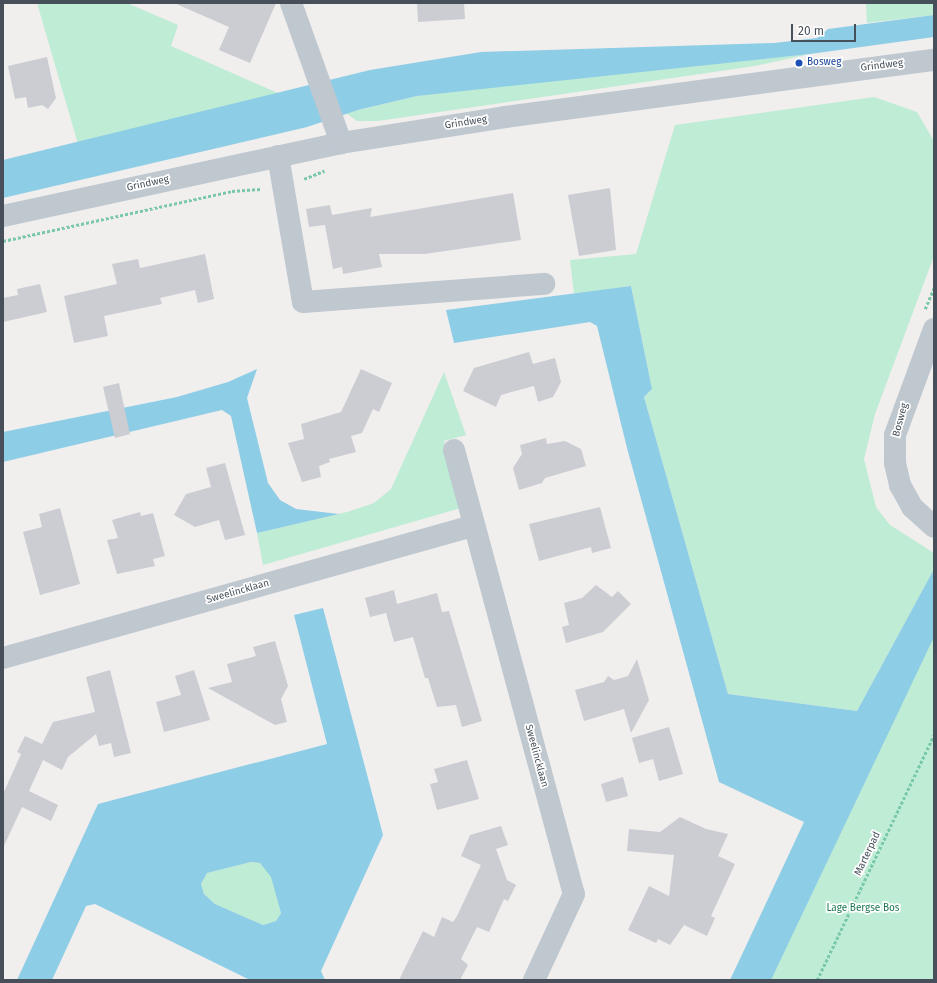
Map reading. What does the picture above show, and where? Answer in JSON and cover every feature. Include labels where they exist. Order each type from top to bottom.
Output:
[{"type":"street","points":[[291,3],[320,79],[338,136]]},
{"type":"street","name":"Grindweg","points":[[3,216],[278,156],[338,136],[526,114],[934,60]]},
{"type":"street","points":[[278,156],[303,302],[544,284]]},
{"type":"street","name":"Bosweg","points":[[934,329],[895,435],[896,463],[900,485],[912,507],[934,526]]},
{"type":"street","name":"Sweelincklaan","points":[[454,450],[472,526],[574,894],[534,980]]},
{"type":"street","name":"Sweelincklaan","points":[[3,658],[472,526]]},
{"type":"path","points":[[3,241],[232,191],[284,187]]},
{"type":"path","name":"Marterpad","points":[[817,980],[934,735]]},
{"type":"green space","points":[[37,3],[127,3],[178,25],[171,46],[280,94],[78,144]]},
{"type":"green space","points":[[866,3],[934,3],[934,15],[867,23]]},
{"type":"green space","points":[[810,54],[755,66],[378,121],[357,121],[346,113],[417,96],[459,90]]},
{"type":"green space","points":[[874,97],[917,112],[934,141],[934,256],[875,414],[864,459],[876,507],[890,525],[934,553],[934,569],[857,711],[728,694],[644,397],[652,389],[631,286],[574,294],[570,260],[636,254],[675,125]]},
{"type":"green space","points":[[444,372],[466,435],[444,441],[461,508],[263,565],[257,533],[347,512],[374,503],[391,489]]},
{"type":"green space","name":"Lage Bergse Bos","points":[[934,604],[934,980],[752,980]]},
{"type":"green space","points":[[251,862],[260,863],[272,877],[281,913],[276,921],[263,925],[215,904],[204,894],[201,884],[207,873]]},
{"type":"water","points":[[934,15],[934,37],[810,54],[417,96],[358,110],[307,127],[3,198],[3,160],[370,70],[481,52],[774,43],[817,38],[828,29]]},
{"type":"water","points":[[631,286],[652,389],[644,397],[728,694],[857,711],[934,569],[934,637],[771,980],[730,980],[804,822],[719,782],[627,448],[597,326],[590,322],[454,343],[446,310]]},
{"type":"water","points":[[257,369],[247,398],[268,483],[280,500],[296,509],[339,514],[257,533],[231,416],[222,410],[3,462],[3,432],[177,397],[228,382]]},
{"type":"water","points":[[323,608],[383,835],[321,971],[325,980],[250,980],[95,904],[86,906],[52,980],[17,980],[98,804],[327,744],[294,615]],"holes":[[[251,862],[260,863],[271,877],[281,913],[276,921],[263,925],[215,904],[204,894],[201,884],[207,873]]]},
{"type":"building","points":[[174,3],[276,3],[250,63],[219,50],[229,27]]},
{"type":"building","points":[[417,3],[464,3],[465,19],[418,22]]},
{"type":"building","points":[[47,57],[56,98],[48,109],[42,105],[28,108],[26,97],[15,99],[8,66]]},
{"type":"building","points":[[610,188],[616,250],[579,256],[568,195]]},
{"type":"building","points":[[513,193],[521,240],[425,254],[379,254],[382,267],[343,274],[342,267],[333,269],[325,225],[309,227],[306,209],[330,205],[332,215],[372,208],[370,217]]},
{"type":"building","points":[[205,254],[214,299],[198,303],[195,290],[160,298],[162,304],[104,316],[108,336],[74,343],[64,296],[117,284],[112,264],[138,259],[140,268]]},
{"type":"building","points":[[40,284],[47,312],[3,322],[3,298],[18,295],[17,289]]},
{"type":"building","points":[[529,352],[533,364],[555,358],[561,382],[553,397],[538,402],[534,386],[501,395],[496,407],[463,391],[474,368]]},
{"type":"building","points":[[361,369],[392,383],[379,412],[373,409],[362,433],[351,436],[356,452],[329,459],[330,462],[319,466],[321,477],[302,482],[288,443],[304,439],[301,424],[341,412]]},
{"type":"building","points":[[119,383],[130,434],[115,438],[103,387]]},
{"type":"building","points":[[546,438],[547,444],[565,441],[581,449],[586,466],[545,478],[542,483],[519,490],[513,468],[522,454],[520,445]]},
{"type":"building","points":[[225,463],[245,535],[225,540],[219,520],[195,527],[174,515],[186,494],[211,487],[206,468]]},
{"type":"building","points":[[600,507],[611,548],[592,553],[591,547],[539,561],[529,524]]},
{"type":"building","points":[[60,508],[80,584],[40,595],[23,532],[42,527],[39,514]]},
{"type":"building","points":[[140,512],[141,516],[153,513],[165,556],[153,559],[155,566],[117,574],[107,540],[118,538],[112,520]]},
{"type":"building","points":[[596,585],[612,597],[618,591],[631,604],[603,632],[566,643],[562,627],[569,625],[564,603],[582,598]]},
{"type":"building","points":[[394,590],[397,604],[437,593],[442,612],[449,611],[482,721],[462,727],[456,705],[437,707],[428,678],[425,678],[413,637],[394,642],[386,613],[370,617],[365,598]]},
{"type":"building","points":[[275,641],[288,686],[281,699],[287,722],[275,725],[208,688],[232,682],[227,664],[256,656],[253,647]]},
{"type":"building","points":[[637,659],[649,700],[631,733],[624,709],[584,721],[575,690],[604,682],[608,676],[614,680],[628,676]]},
{"type":"building","points":[[110,670],[131,753],[114,757],[111,743],[99,746],[96,734],[68,757],[62,770],[43,760],[29,791],[58,805],[51,821],[22,807],[3,848],[3,794],[21,754],[17,752],[25,736],[42,744],[53,722],[95,712],[86,677]]},
{"type":"building","points":[[194,670],[210,720],[164,732],[156,702],[181,695],[175,676]]},
{"type":"building","points":[[669,727],[683,774],[659,781],[653,759],[639,763],[632,738]]},
{"type":"building","points":[[467,760],[479,799],[437,810],[430,784],[438,782],[434,769]]},
{"type":"building","points":[[623,777],[628,796],[606,802],[601,784]]},
{"type":"building","points":[[680,817],[706,829],[728,834],[718,856],[735,864],[711,916],[715,918],[707,936],[684,925],[670,945],[658,939],[656,943],[628,930],[649,886],[669,896],[674,855],[627,851],[629,829],[660,832]]},
{"type":"building","points":[[501,826],[508,845],[496,849],[507,880],[516,885],[508,901],[504,899],[489,932],[477,927],[461,959],[468,965],[460,980],[399,980],[423,931],[434,937],[442,917],[453,922],[457,916],[481,865],[461,856],[470,835]]},
{"type":"place","name":"Bosweg","points":[[799,63]]}]
